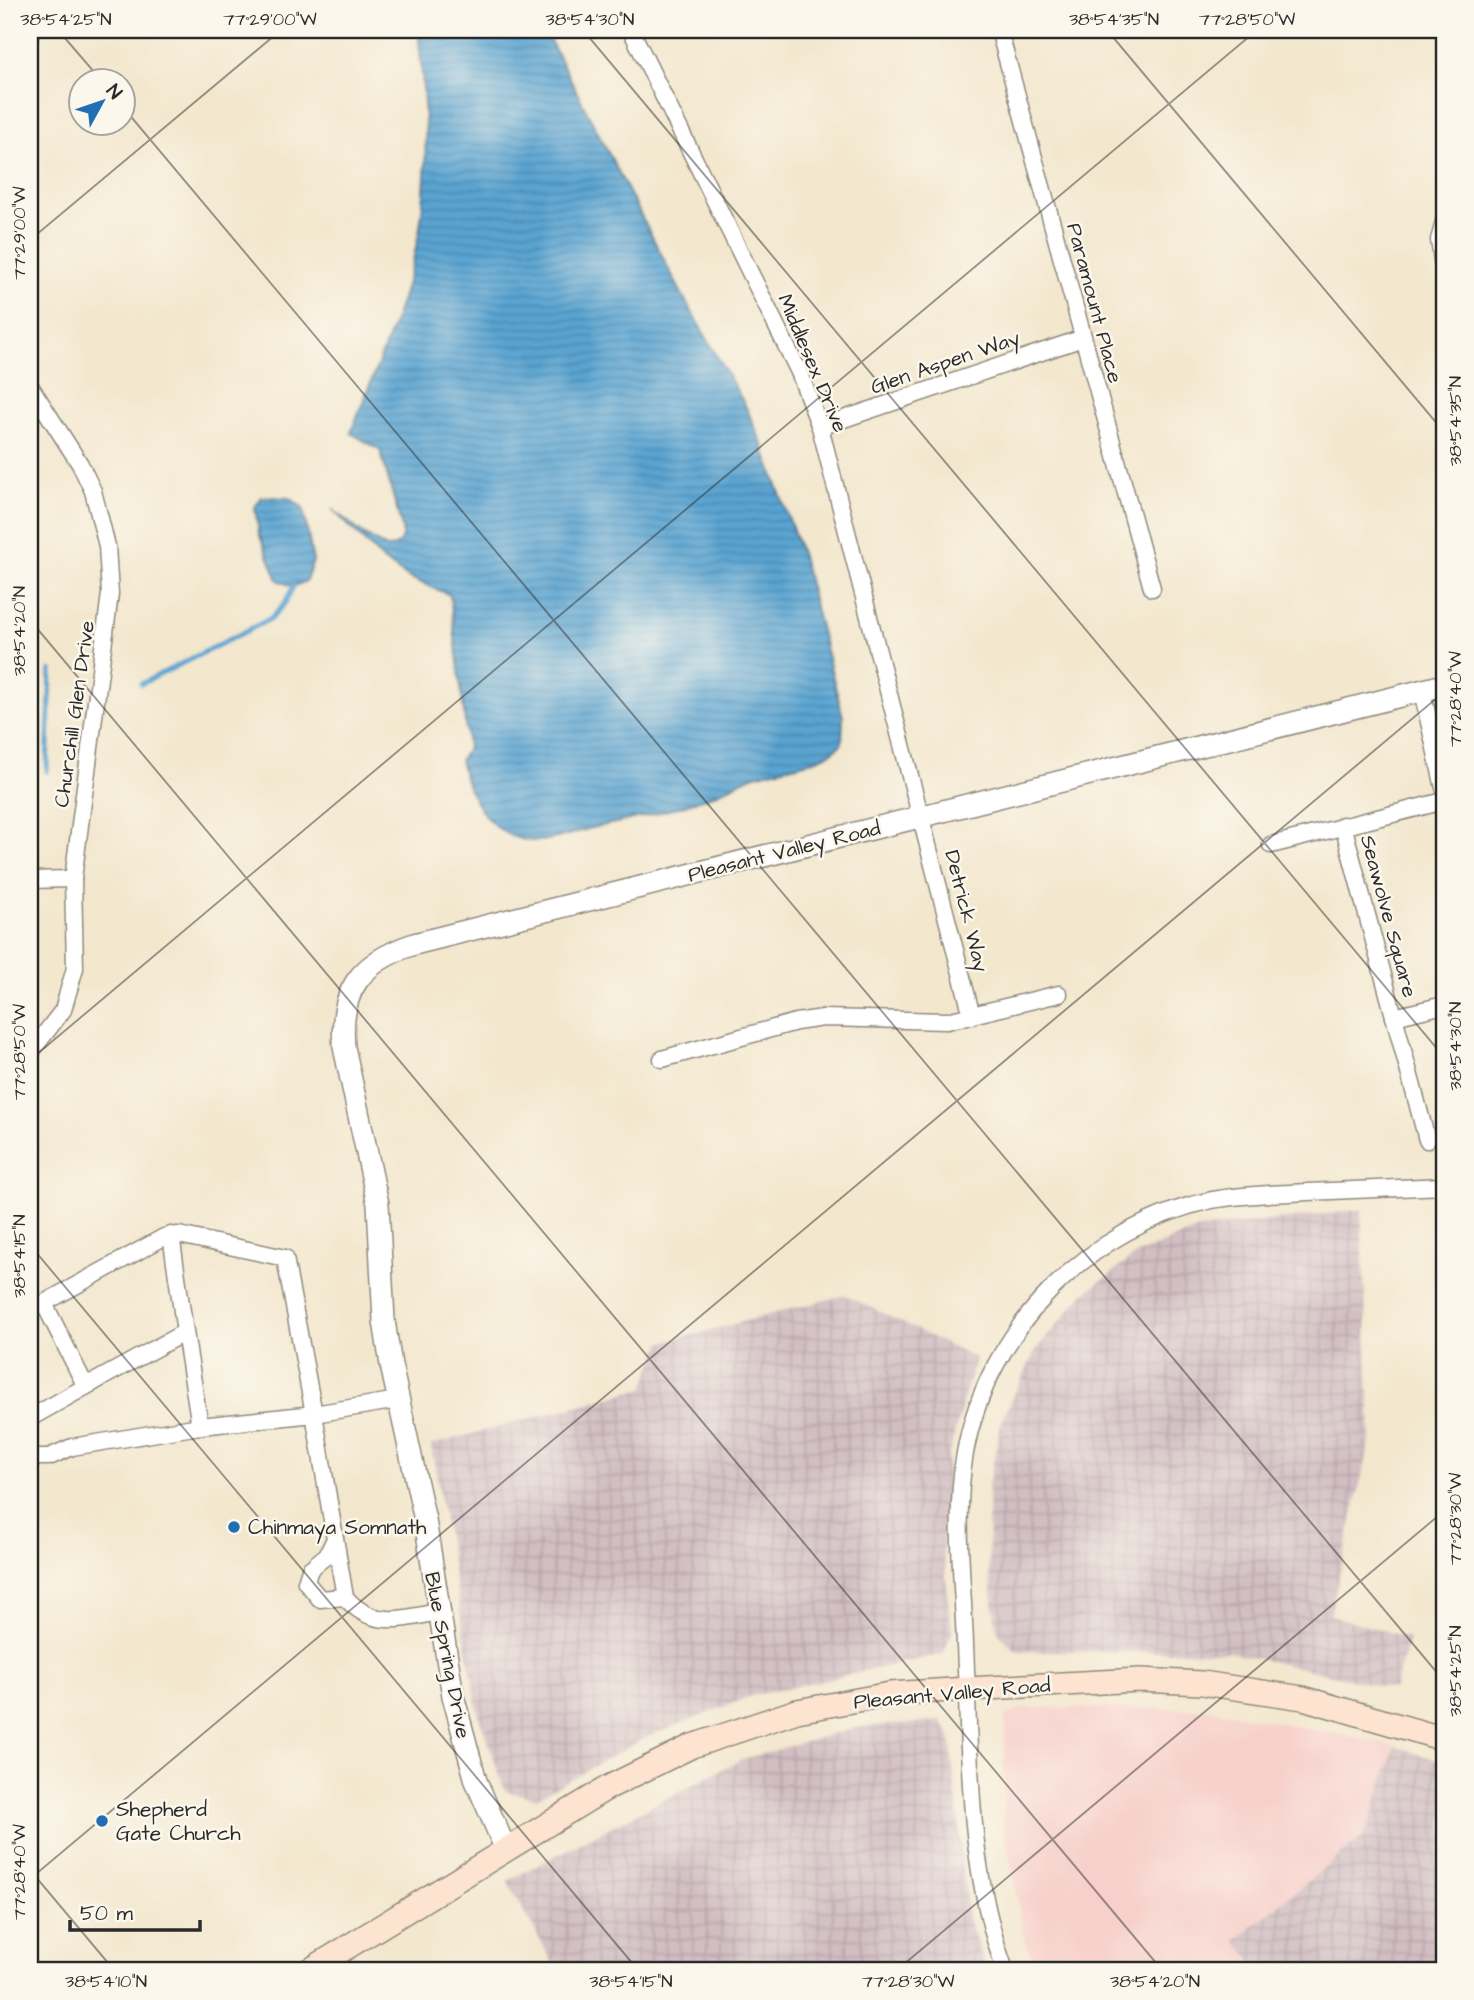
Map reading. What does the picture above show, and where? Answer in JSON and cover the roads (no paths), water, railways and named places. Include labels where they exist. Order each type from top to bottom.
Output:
[{"type":"main road","name":"Pleasant Valley Road","points":[[310,1970],[648,1765],[752,1724],[797,1711],[890,1694],[1140,1681],[1202,1683],[1303,1698],[1444,1739]]},
{"type":"street","points":[[30,36],[31,30]]},
{"type":"street","name":"Middlesex Drive","points":[[631,30],[799,372],[820,427],[921,816]]},
{"type":"street","name":"Paramount Place","points":[[999,30],[1152,588]]},
{"type":"street","points":[[1444,222],[1438,240],[1444,272]]},
{"type":"street","name":"Glen Aspen Way","points":[[820,427],[1083,338]]},
{"type":"street","name":"Churchill Glen Drive","points":[[30,386],[80,464],[93,491],[110,566],[108,623],[73,879],[75,968],[63,1010],[30,1053]]},
{"type":"street","name":"Pleasant Valley Road","points":[[378,1204],[342,1026],[347,999],[358,978],[385,954],[1444,685]]},
{"type":"street","points":[[1422,691],[1444,788]]},
{"type":"street","points":[[1271,845],[1444,801]]},
{"type":"street","name":"Detrick Way","points":[[921,816],[972,1016]]},
{"type":"street","name":"Seawolve Square","points":[[1343,825],[1427,1140]]},
{"type":"street","points":[[30,880],[73,879]]},
{"type":"street","points":[[662,1059],[796,1022],[823,1018],[922,1023],[972,1016],[1059,994]]},
{"type":"street","points":[[1394,1017],[1444,1005]]},
{"type":"street","points":[[1005,1970],[988,1914],[974,1823],[960,1532],[965,1453],[974,1415],[988,1380],[1017,1329],[1066,1274],[1111,1240],[1178,1210],[1248,1195],[1444,1186]]},
{"type":"street","name":"Blue Spring Drive","points":[[378,1204],[384,1321],[398,1401],[425,1520],[438,1612],[466,1751],[506,1850]]},
{"type":"street","points":[[171,1235],[200,1426]]},
{"type":"street","points":[[94,1382],[84,1383],[44,1303],[171,1235],[285,1258],[345,1597],[358,1612],[381,1621],[438,1612]]},
{"type":"street","points":[[30,1418],[185,1332]]},
{"type":"street","points":[[30,1457],[49,1457],[72,1447],[200,1426],[314,1414],[398,1401]]},
{"type":"street","points":[[335,1539],[327,1555],[310,1569],[306,1582],[320,1599],[345,1597]]},
{"type":"water","points":[[418,30],[544,30],[685,300],[745,405],[763,446],[802,556],[843,717],[842,743],[825,756],[753,776],[715,794],[671,809],[541,841],[518,838],[505,832],[493,824],[475,801],[460,760],[468,748],[450,595],[408,577],[383,560],[332,509],[362,533],[387,548],[395,546],[401,539],[402,528],[380,450],[351,433],[402,298],[420,225],[426,141]]},
{"type":"water","points":[[262,497],[290,498],[303,508],[313,561],[306,581],[293,587],[278,580],[259,534],[255,507]]},
{"type":"waterway","points":[[141,684],[270,619],[285,603],[293,587]]},
{"type":"waterway","points":[[47,771],[51,670]]},
{"type":"place","name":"Chinmaya Somnath","points":[[234,1527]]},
{"type":"place","name":"Shepherd Gate Church","points":[[102,1821]]}]
